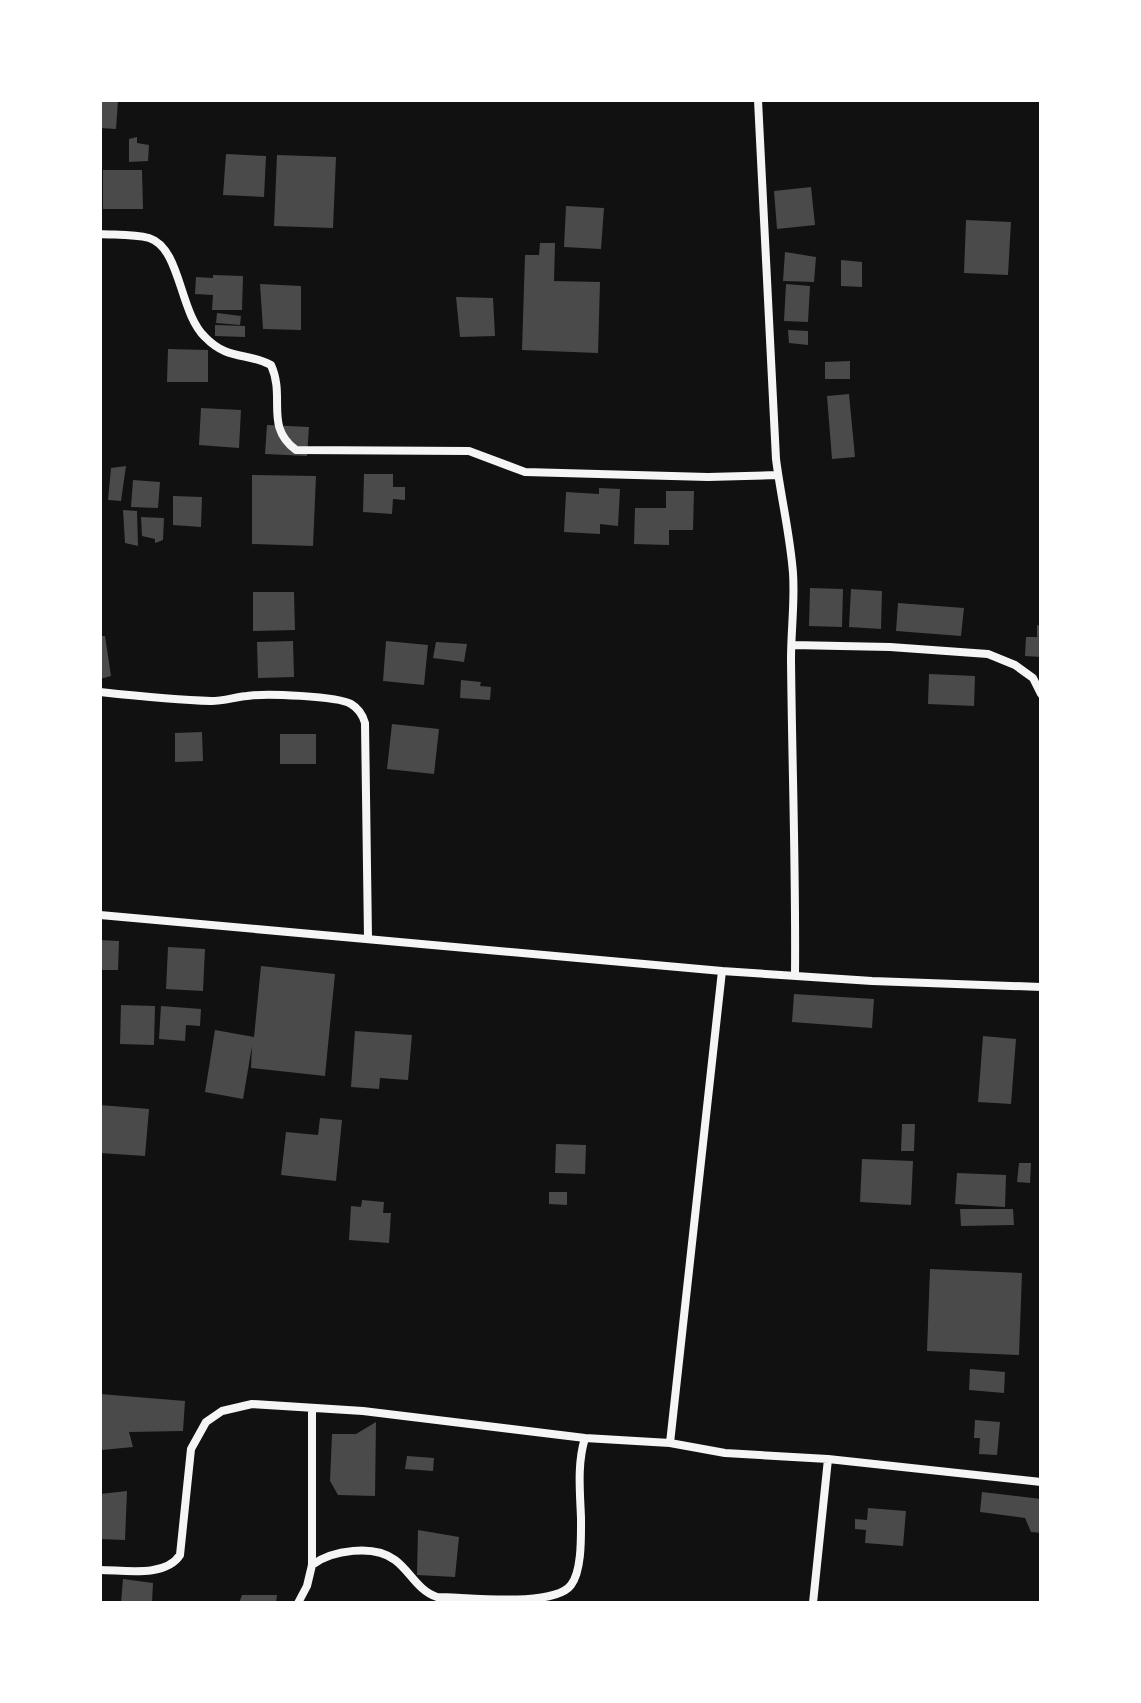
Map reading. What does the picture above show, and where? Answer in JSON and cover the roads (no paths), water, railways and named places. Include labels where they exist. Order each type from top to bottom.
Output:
[{"type":"street","points":[[758,100],[778,475],[788,521],[793,576],[797,862],[795,975]]},
{"type":"street","points":[[100,234],[146,237],[165,248],[172,260],[187,309],[204,337],[222,352],[245,359],[260,359],[271,365],[276,375],[278,430],[285,442],[296,450],[469,451],[525,472],[708,477],[778,475]]},
{"type":"street","points":[[792,645],[890,647],[988,654],[1015,665],[1033,678],[1041,694]]},
{"type":"street","points":[[100,692],[218,701],[271,695],[350,703],[364,717],[365,723],[368,938]]},
{"type":"street","points":[[100,915],[722,971],[1041,987]]},
{"type":"street","points":[[670,1443],[722,971]]},
{"type":"street","points":[[100,1570],[160,1569],[176,1562],[180,1555],[191,1449],[206,1422],[222,1411],[252,1404],[490,1424],[585,1438],[670,1443],[725,1453],[828,1459],[1041,1482]]},
{"type":"street","points":[[298,1603],[307,1586],[312,1565],[312,1408]]},
{"type":"street","points":[[312,1565],[331,1553],[375,1553],[395,1559],[424,1590],[437,1597],[543,1599],[555,1596],[573,1583],[577,1572],[581,1526],[579,1468],[585,1438]]},
{"type":"street","points":[[813,1603],[828,1459]]}]
